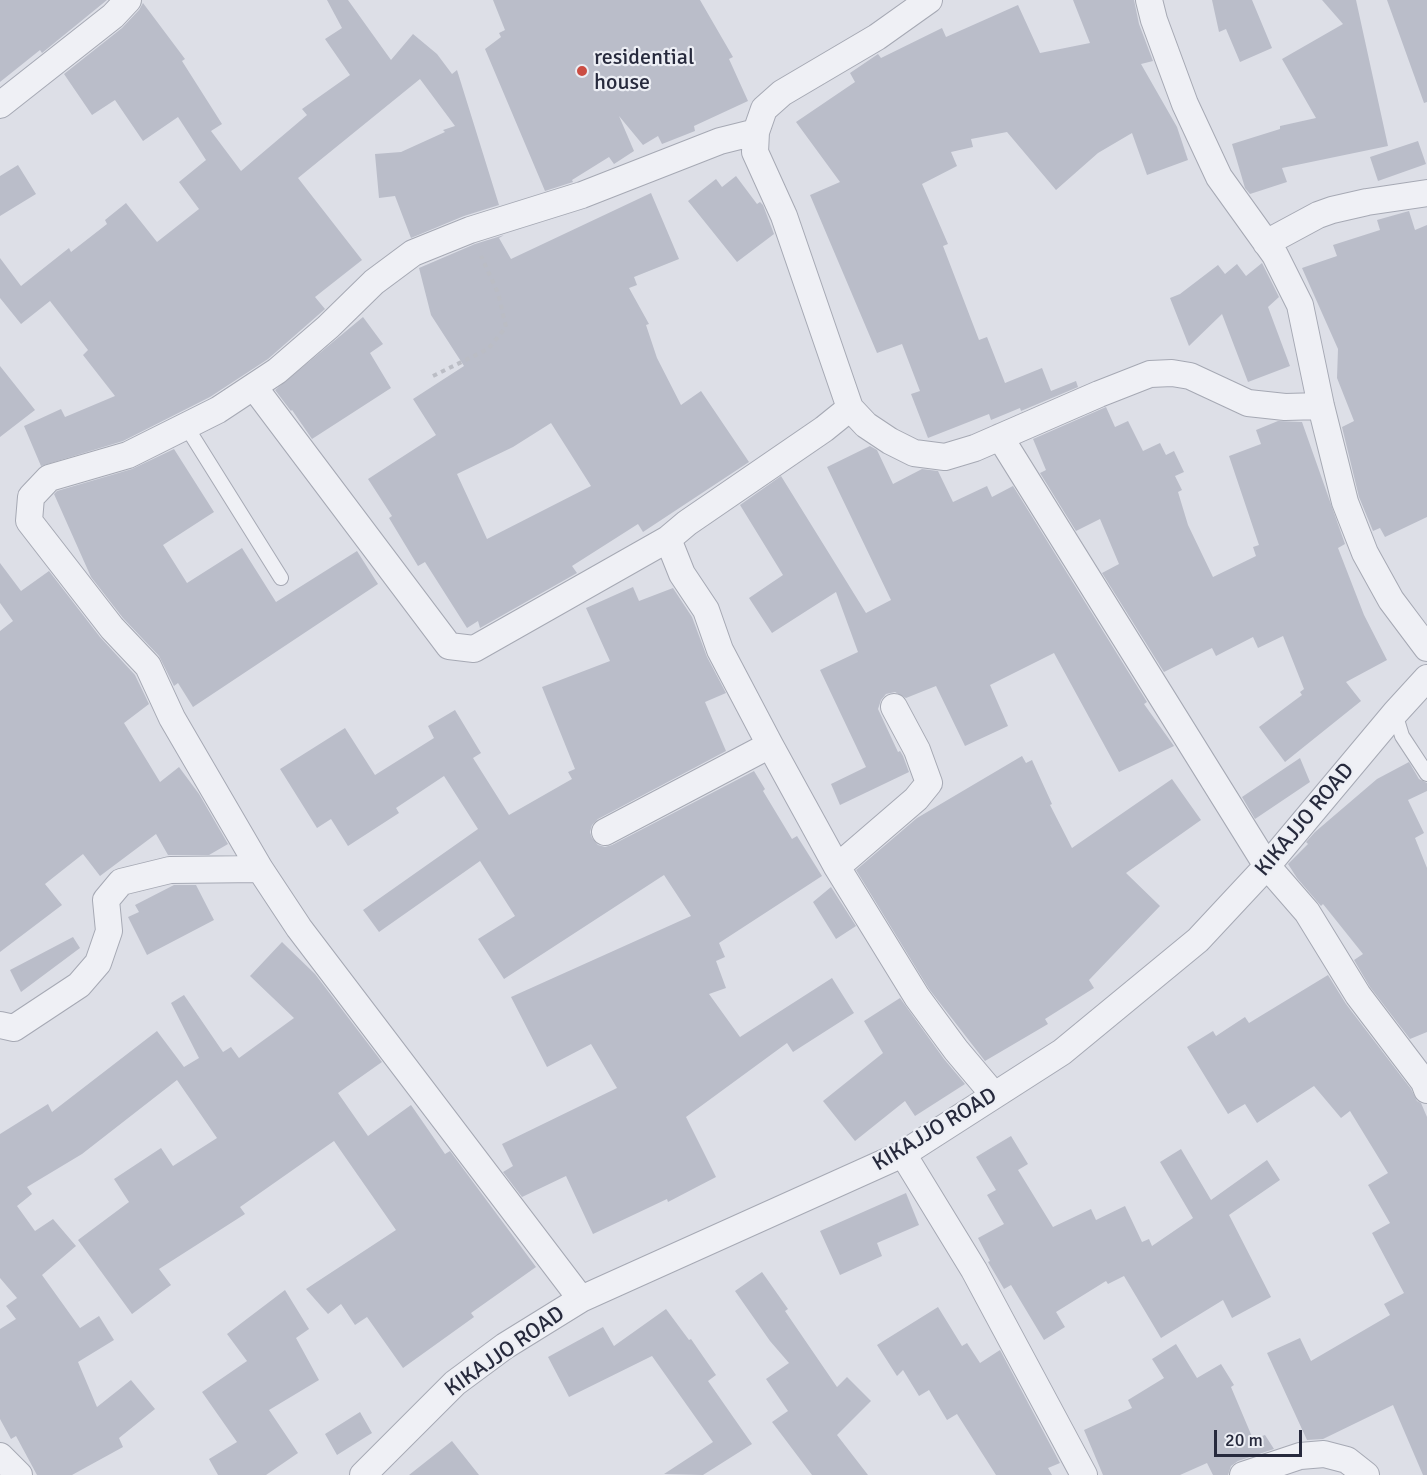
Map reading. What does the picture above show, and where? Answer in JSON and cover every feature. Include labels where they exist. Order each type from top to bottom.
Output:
[{"type":"street","points":[[0,105],[113,16],[128,0]]},
{"type":"street","points":[[930,0],[877,37],[782,93],[764,109],[756,132],[755,152],[784,216],[850,408],[866,425],[914,453],[945,457],[975,448],[1150,374],[1172,373],[1190,376],[1248,403],[1285,407],[1321,406]]},
{"type":"street","points":[[1149,0],[1154,20],[1185,104],[1219,177],[1279,262],[1300,305],[1321,406],[1346,502],[1365,553],[1391,600],[1427,648]]},
{"type":"street","points":[[581,1299],[299,928],[260,869],[172,718],[148,666],[112,628],[29,521],[31,497],[49,478],[128,455],[219,410],[277,371],[328,327],[374,282],[413,253],[470,230],[582,195],[720,141],[756,132]]},
{"type":"street","points":[[1266,243],[1332,210],[1427,193]]},
{"type":"street","points":[[254,387],[449,646],[474,649],[668,539],[687,523],[824,429],[850,408]]},
{"type":"street","points":[[1000,437],[1267,866],[1307,912],[1358,995],[1424,1082],[1427,1090]]},
{"type":"street","points":[[668,539],[682,573],[706,610],[720,650],[837,867],[917,997],[956,1050],[994,1095]]},
{"type":"street","name":"KIKAJJO ROAD","points":[[363,1475],[455,1383],[506,1346],[581,1299],[903,1155],[1062,1052],[1198,940],[1267,866],[1427,678]]},
{"type":"street","points":[[837,867],[916,799],[928,783],[916,750],[894,707]]},
{"type":"street","points":[[605,832],[770,746]]},
{"type":"street","points":[[0,1025],[14,1028],[79,985],[98,963],[109,931],[106,900],[121,882],[170,870],[260,869]]},
{"type":"street","points":[[903,1155],[974,1270],[1084,1475]]},
{"type":"street","points":[[1243,1475],[1300,1456],[1324,1454],[1347,1460],[1366,1475]]},
{"type":"street","points":[[0,1456],[19,1475]]},
{"type":"lane","points":[[186,426],[281,578]]},
{"type":"lane","points":[[1395,713],[1402,736],[1427,774]]},
{"type":"path","points":[[433,376],[488,350],[506,327],[498,293],[470,230]]},
{"type":"building","points":[[0,0],[107,0],[42,53],[40,50],[0,82]]},
{"type":"building","points":[[327,0],[348,0],[391,60],[413,34],[437,54],[452,74],[457,70],[499,205],[464,216],[411,238],[395,196],[379,198],[375,154],[401,152],[455,126],[420,79],[298,178],[362,260],[315,297],[325,309],[268,359],[210,397],[123,441],[41,466],[24,426],[61,409],[65,417],[115,396],[83,355],[88,350],[50,301],[21,324],[0,298],[0,258],[21,286],[69,248],[71,252],[107,224],[105,220],[126,203],[157,242],[199,209],[179,182],[206,160],[178,117],[143,141],[115,100],[92,115],[64,74],[122,28],[143,3],[185,59],[182,61],[222,124],[211,131],[241,171],[307,115],[302,109],[350,75],[325,39],[342,28]]},
{"type":"building","points":[[493,0],[700,0],[733,57],[729,59],[748,101],[694,126],[695,131],[662,144],[658,136],[643,145],[619,116],[634,151],[614,164],[609,157],[572,180],[573,182],[545,191],[485,49],[501,37],[499,33],[505,30]]},
{"type":"building","points":[[1073,0],[1134,0],[1139,24],[1153,61],[1141,64],[1177,127],[1188,160],[1147,175],[1132,133],[1098,153],[1056,190],[1007,132],[971,139],[973,147],[951,152],[957,166],[922,184],[948,244],[943,246],[979,340],[987,337],[1005,383],[1042,368],[1051,391],[1076,381],[1078,387],[1021,411],[1020,408],[991,420],[989,414],[928,438],[911,394],[920,391],[902,344],[877,353],[810,195],[840,182],[796,122],[855,82],[850,73],[878,54],[881,58],[942,28],[946,37],[1018,5],[1040,53],[1090,43]]},
{"type":"building","points":[[1212,0],[1252,0],[1272,48],[1240,62],[1226,29],[1219,32]]},
{"type":"building","points":[[1322,0],[1356,0],[1388,146],[1282,168],[1287,182],[1250,194],[1245,188],[1232,144],[1280,129],[1280,126],[1316,118],[1282,59],[1343,24]]},
{"type":"building","points":[[1387,0],[1427,0],[1427,102],[1424,103]]},
{"type":"building","points":[[1418,141],[1426,164],[1378,181],[1370,157]]},
{"type":"building","points":[[18,165],[36,194],[0,216],[0,176]]},
{"type":"building","points":[[736,176],[757,204],[760,202],[763,205],[774,234],[737,262],[688,201],[716,179],[722,187]]},
{"type":"building","points":[[651,193],[679,259],[634,277],[637,285],[629,288],[649,324],[646,325],[657,358],[681,405],[701,391],[749,462],[643,532],[638,524],[572,566],[577,573],[480,628],[478,621],[467,628],[425,562],[418,566],[389,518],[392,516],[368,479],[436,435],[413,399],[464,366],[431,315],[419,268],[475,244],[504,235],[499,238],[511,259]],"holes":[[[551,423],[591,486],[487,539],[457,474],[513,447]]]},
{"type":"building","points":[[1409,211],[1415,230],[1427,225],[1427,517],[1385,537],[1380,528],[1373,531],[1359,497],[1342,427],[1354,421],[1337,378],[1338,349],[1302,268],[1337,256],[1333,245],[1380,230],[1377,220]]},
{"type":"building","points":[[1262,263],[1279,297],[1268,307],[1290,366],[1248,382],[1222,314],[1189,346],[1170,298],[1180,294],[1218,265],[1225,274],[1237,264],[1246,276]]},
{"type":"building","points":[[363,317],[383,344],[370,353],[391,388],[312,439],[275,390]]},
{"type":"building","points":[[0,366],[35,410],[0,437]]},
{"type":"building","points":[[1106,407],[1115,427],[1128,421],[1143,451],[1160,443],[1166,455],[1174,451],[1184,472],[1175,476],[1182,490],[1178,492],[1188,525],[1213,577],[1256,556],[1253,547],[1259,545],[1229,456],[1261,444],[1256,430],[1278,421],[1302,422],[1345,544],[1338,548],[1364,615],[1387,660],[1346,682],[1361,701],[1285,762],[1259,727],[1302,695],[1300,692],[1304,689],[1283,636],[1258,648],[1253,637],[1216,656],[1212,648],[1164,672],[1102,573],[1119,564],[1100,519],[1076,531],[1040,473],[1046,470],[1033,439]]},
{"type":"building","points":[[870,446],[877,450],[893,484],[922,469],[938,471],[953,502],[987,486],[992,497],[1013,486],[1147,702],[1144,704],[1174,746],[1119,772],[1054,653],[990,685],[1008,726],[965,746],[936,686],[906,698],[895,692],[886,694],[878,709],[909,772],[840,805],[831,784],[866,767],[820,670],[858,652],[836,592],[772,633],[749,598],[783,575],[740,505],[781,476],[866,613],[891,600],[827,467]]},
{"type":"building","points":[[174,449],[214,512],[163,545],[187,583],[242,548],[276,602],[357,551],[378,584],[193,707],[178,683],[174,686],[159,656],[123,618],[91,577],[54,494],[57,491],[132,469]]},
{"type":"building","points":[[0,563],[21,591],[49,571],[100,637],[135,675],[149,704],[124,723],[160,782],[179,767],[199,794],[228,844],[209,855],[168,855],[156,834],[100,876],[83,854],[45,884],[62,905],[0,952],[0,631],[13,621],[0,603]]},
{"type":"building","points":[[633,587],[639,601],[673,588],[692,617],[707,657],[726,693],[705,702],[726,751],[598,819],[592,825],[590,832],[592,838],[598,845],[605,847],[612,845],[754,771],[765,789],[763,791],[792,839],[797,836],[822,876],[719,943],[725,957],[716,961],[726,988],[709,994],[740,1037],[832,978],[854,1013],[793,1052],[787,1043],[686,1117],[716,1177],[668,1202],[667,1199],[593,1234],[566,1176],[522,1197],[503,1172],[513,1166],[502,1144],[617,1088],[591,1044],[547,1067],[511,997],[691,916],[664,875],[504,979],[478,939],[515,916],[480,861],[379,932],[363,910],[478,829],[444,776],[396,808],[399,813],[348,846],[331,819],[317,828],[280,769],[345,728],[375,775],[434,738],[428,726],[455,710],[481,753],[473,758],[509,815],[572,779],[568,772],[575,769],[542,687],[610,661],[586,608]]},
{"type":"building","points":[[1022,756],[1026,763],[1032,760],[1052,804],[1050,805],[1072,848],[1172,779],[1201,820],[1126,873],[1160,906],[1089,980],[1094,988],[1045,1019],[1048,1024],[985,1061],[929,989],[856,870],[917,818]]},
{"type":"building","points":[[1300,758],[1310,782],[1255,819],[1242,797]]},
{"type":"building","points":[[1409,762],[1419,779],[1427,783],[1427,791],[1408,800],[1424,833],[1415,838],[1427,868],[1427,1032],[1410,1039],[1370,987],[1354,960],[1363,954],[1323,904],[1321,906],[1297,878],[1288,864],[1308,844],[1306,842],[1315,832],[1377,779]]},
{"type":"building","points":[[174,885],[196,885],[214,920],[147,955],[128,917],[139,912],[135,905]]},
{"type":"building","points":[[831,887],[856,926],[836,939],[813,902]]},
{"type":"building","points":[[73,937],[80,948],[21,992],[10,970]]},
{"type":"building","points":[[282,942],[315,974],[382,1062],[338,1093],[368,1136],[411,1105],[445,1154],[450,1151],[536,1267],[471,1313],[474,1317],[403,1368],[367,1317],[355,1325],[341,1304],[328,1314],[306,1289],[396,1230],[334,1141],[240,1207],[245,1214],[159,1269],[171,1285],[132,1314],[78,1240],[129,1202],[114,1179],[161,1148],[173,1166],[217,1138],[177,1080],[82,1154],[27,1187],[32,1194],[17,1206],[35,1231],[53,1219],[76,1246],[42,1275],[80,1328],[99,1316],[114,1340],[78,1362],[97,1407],[131,1380],[155,1409],[119,1438],[123,1447],[72,1475],[37,1475],[16,1436],[11,1439],[0,1419],[0,1329],[16,1319],[6,1306],[17,1298],[0,1278],[0,1134],[48,1104],[52,1112],[157,1031],[184,1067],[199,1058],[171,1003],[184,995],[223,1052],[231,1047],[239,1058],[294,1018],[250,976]]},
{"type":"building","points":[[1328,975],[1346,1004],[1411,1089],[1417,1101],[1421,1103],[1427,1117],[1427,1475],[1423,1475],[1393,1405],[1323,1439],[1307,1440],[1267,1353],[1300,1338],[1311,1361],[1390,1315],[1384,1304],[1404,1293],[1372,1233],[1390,1223],[1368,1185],[1388,1173],[1350,1111],[1341,1118],[1314,1086],[1257,1123],[1245,1104],[1228,1114],[1187,1047],[1213,1031],[1216,1036],[1245,1017],[1249,1023]]},
{"type":"building","points":[[900,998],[965,1084],[915,1116],[905,1101],[855,1141],[823,1101],[883,1053],[864,1021]]},
{"type":"building","points":[[1011,1136],[1028,1164],[1018,1170],[1053,1227],[1091,1209],[1096,1220],[1125,1206],[1142,1242],[1149,1239],[1152,1246],[1193,1218],[1160,1162],[1181,1149],[1211,1200],[1267,1160],[1280,1180],[1229,1215],[1271,1297],[1232,1318],[1223,1300],[1161,1338],[1124,1276],[1108,1284],[1106,1281],[1056,1312],[1065,1327],[1044,1340],[1011,1285],[1004,1289],[988,1262],[990,1261],[978,1238],[1004,1224],[987,1195],[996,1190],[976,1157]]},
{"type":"building","points":[[906,1193],[919,1225],[877,1243],[882,1256],[840,1275],[820,1231]]},
{"type":"building","points":[[762,1272],[788,1309],[785,1311],[837,1387],[847,1377],[871,1401],[837,1435],[868,1475],[812,1475],[772,1422],[788,1411],[766,1379],[789,1363],[770,1341],[735,1291]]},
{"type":"building","points":[[285,1290],[309,1329],[296,1338],[319,1380],[269,1410],[298,1453],[266,1475],[218,1475],[209,1459],[237,1442],[202,1392],[247,1361],[227,1334]]},
{"type":"building","points":[[938,1307],[962,1346],[967,1343],[980,1363],[1000,1350],[1060,1463],[1048,1468],[1052,1475],[996,1475],[957,1414],[947,1420],[929,1390],[919,1396],[903,1370],[897,1376],[877,1345]]},
{"type":"building","points":[[666,1309],[689,1340],[691,1339],[716,1375],[708,1381],[752,1444],[703,1475],[664,1474],[713,1442],[652,1356],[569,1397],[548,1357],[603,1327],[614,1346]]},
{"type":"building","points":[[1176,1344],[1197,1378],[1221,1364],[1234,1385],[1231,1387],[1253,1439],[1265,1435],[1274,1449],[1238,1461],[1231,1466],[1228,1475],[1213,1475],[1207,1463],[1180,1475],[1103,1475],[1084,1430],[1132,1408],[1128,1400],[1164,1378],[1152,1359]]},
{"type":"building","points":[[360,1412],[372,1433],[337,1455],[325,1434]]},
{"type":"building","points":[[452,1441],[479,1475],[409,1475]]},
{"type":"place","name":"residential house","points":[[582,71]]}]
